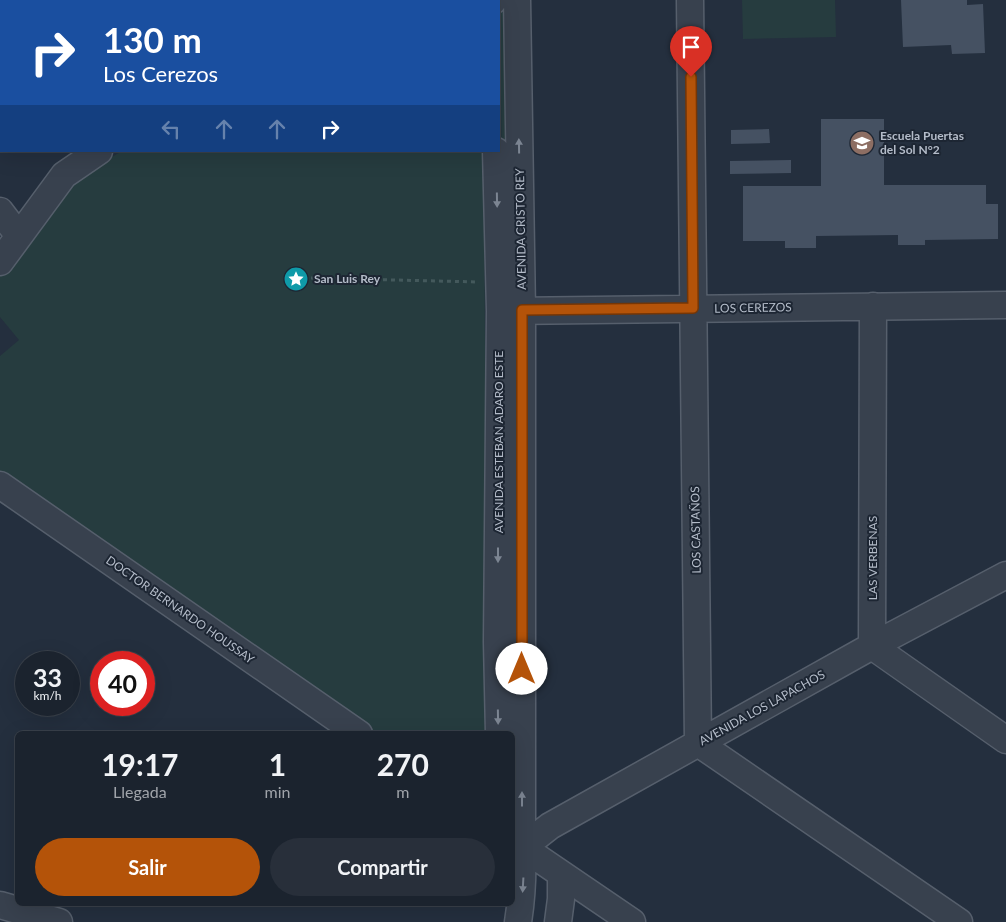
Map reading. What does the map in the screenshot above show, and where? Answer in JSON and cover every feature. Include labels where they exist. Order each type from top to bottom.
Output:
[{"type":"street","name":"AVENIDA CRISTO REY","points":[[517,0],[511,311],[517,844],[523,874],[518,922]]},
{"type":"street","name":"LOS CASTAÑOS","points":[[690,0],[698,743]]},
{"type":"street","points":[[0,262],[67,163],[96,152]]},
{"type":"street","name":"AVENIDA ESTEBAN ADARO ESTE","points":[[496,152],[499,282],[511,311],[497,632],[498,731]]},
{"type":"street","points":[[0,211],[19,236]]},
{"type":"street","name":"LOS CEREZOS","points":[[511,311],[1006,304]]},
{"type":"street","name":"LAS VERBENAS","points":[[872,646],[873,306]]},
{"type":"street","name":"DOCTOR BERNARDO HOUSSAY","points":[[0,486],[355,731]]},
{"type":"street","name":"AVENIDA LOS LAPACHOS","points":[[517,844],[872,646],[1006,575]]},
{"type":"street","points":[[872,646],[1006,740]]},
{"type":"street","points":[[698,743],[959,922]]},
{"type":"street","points":[[517,844],[632,922]]},
{"type":"street","points":[[558,922],[561,899],[561,874]]},
{"type":"street","points":[[0,905],[59,922]]},
{"type":"path","points":[[311,278],[499,282]]},
{"type":"green space","points":[[500,0],[505,0],[508,286],[503,286]]},
{"type":"green space","points":[[742,0],[835,0],[836,37],[743,39]]},
{"type":"green space","points":[[120,152],[484,152],[487,731],[367,731],[0,474],[0,356],[19,340],[0,317],[0,275],[80,176]]},
{"type":"building","points":[[901,0],[967,0],[967,5],[983,4],[985,53],[952,54],[951,45],[903,47]]},
{"type":"building","points":[[821,119],[884,119],[884,185],[986,185],[986,204],[998,204],[998,239],[925,240],[925,245],[898,245],[898,235],[816,236],[816,248],[785,248],[785,241],[743,241],[743,186],[821,186]]},
{"type":"building","points":[[769,129],[770,143],[731,144],[731,130]]},
{"type":"building","points":[[791,160],[791,173],[730,174],[730,161]]},
{"type":"place","name":"Escuela Puertas del Sol N°2","points":[[862,143]]},
{"type":"place","name":"San Luis Rey","points":[[296,279]]},
{"type":"route","points":[[522,669],[522,310],[693,308],[691,77]]}]
